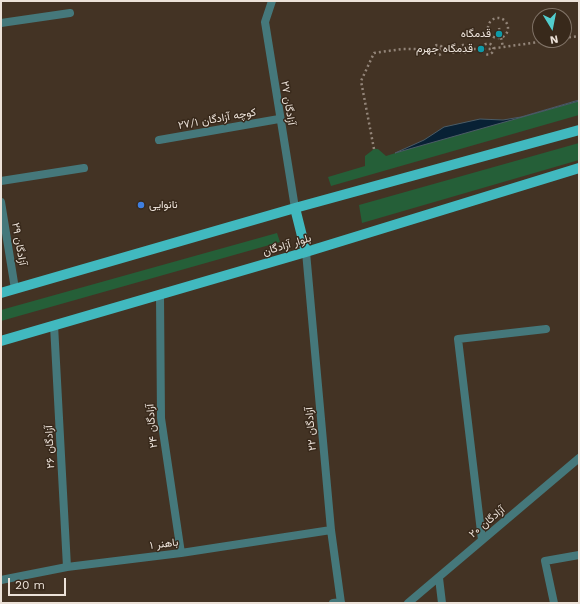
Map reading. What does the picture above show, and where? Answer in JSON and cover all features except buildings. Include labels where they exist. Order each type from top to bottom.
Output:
[{"type":"main road","points":[[1,293],[294,208],[579,130]]},
{"type":"main road","name":"بلوار آزادگان","points":[[1,341],[160,296],[579,168]]},
{"type":"main road","points":[[294,208],[306,252]]},
{"type":"street","name":"آزادگان ۲۷","points":[[272,1],[266,22],[279,119],[294,208]]},
{"type":"street","points":[[1,23],[70,13]]},
{"type":"street","name":"کوچه آزادگان ۲۷/۱","points":[[159,140],[279,119]]},
{"type":"street","points":[[1,181],[84,168]]},
{"type":"street","name":"آزادگان ۲۹","points":[[1,202],[16,289]]},
{"type":"street","name":"آزادگان ۲۲","points":[[306,252],[338,602]]},
{"type":"street","name":"آزادگان ۲۴","points":[[160,296],[161,418],[181,553]]},
{"type":"street","name":"آزادگان ۲۶","points":[[54,325],[67,567]]},
{"type":"street","points":[[482,540],[458,339],[546,329]]},
{"type":"street","name":"آزادگان ۲۰","points":[[408,603],[579,458]]},
{"type":"street","name":"باهنر ۱","points":[[1,580],[67,567],[181,553],[331,530]]},
{"type":"street","points":[[554,603],[545,560],[579,555]]},
{"type":"street","points":[[439,578],[442,603]]},
{"type":"path","points":[[497,18],[503,20],[507,24],[506,34],[501,38],[492,36],[488,30],[491,21],[497,18]]},
{"type":"path","points":[[499,28],[503,47]]},
{"type":"path","points":[[483,49],[488,43],[494,48]]},
{"type":"path","points":[[449,49],[452,53],[462,45],[467,49],[483,49],[532,43]]},
{"type":"path","points":[[432,50],[434,46],[438,44],[443,49]]},
{"type":"path","points":[[374,149],[361,81],[374,54],[402,49],[449,49],[453,45],[464,53],[467,49]]},
{"type":"path","points":[[483,49],[484,52],[489,54],[494,48]]},
{"type":"path","points":[[432,50],[434,54],[438,55],[442,53],[443,49]]},
{"type":"green space","points":[[579,101],[579,115],[331,186],[328,177],[365,166],[365,156],[374,149],[378,149],[386,156],[405,150],[444,127],[480,119],[503,120],[521,117]]},
{"type":"green space","points":[[579,143],[579,160],[362,223],[359,205]]},
{"type":"green space","points":[[277,233],[280,242],[1,321],[1,310]]},
{"type":"water","points":[[579,101],[395,153],[424,140],[444,127],[480,119],[503,120],[521,117]]},
{"type":"place","name":"قدمگاه","points":[[499,34]]},
{"type":"place","name":"قدمگاه جهرم","points":[[481,49]]},
{"type":"place","name":"نانوایی","points":[[141,205]]}]
